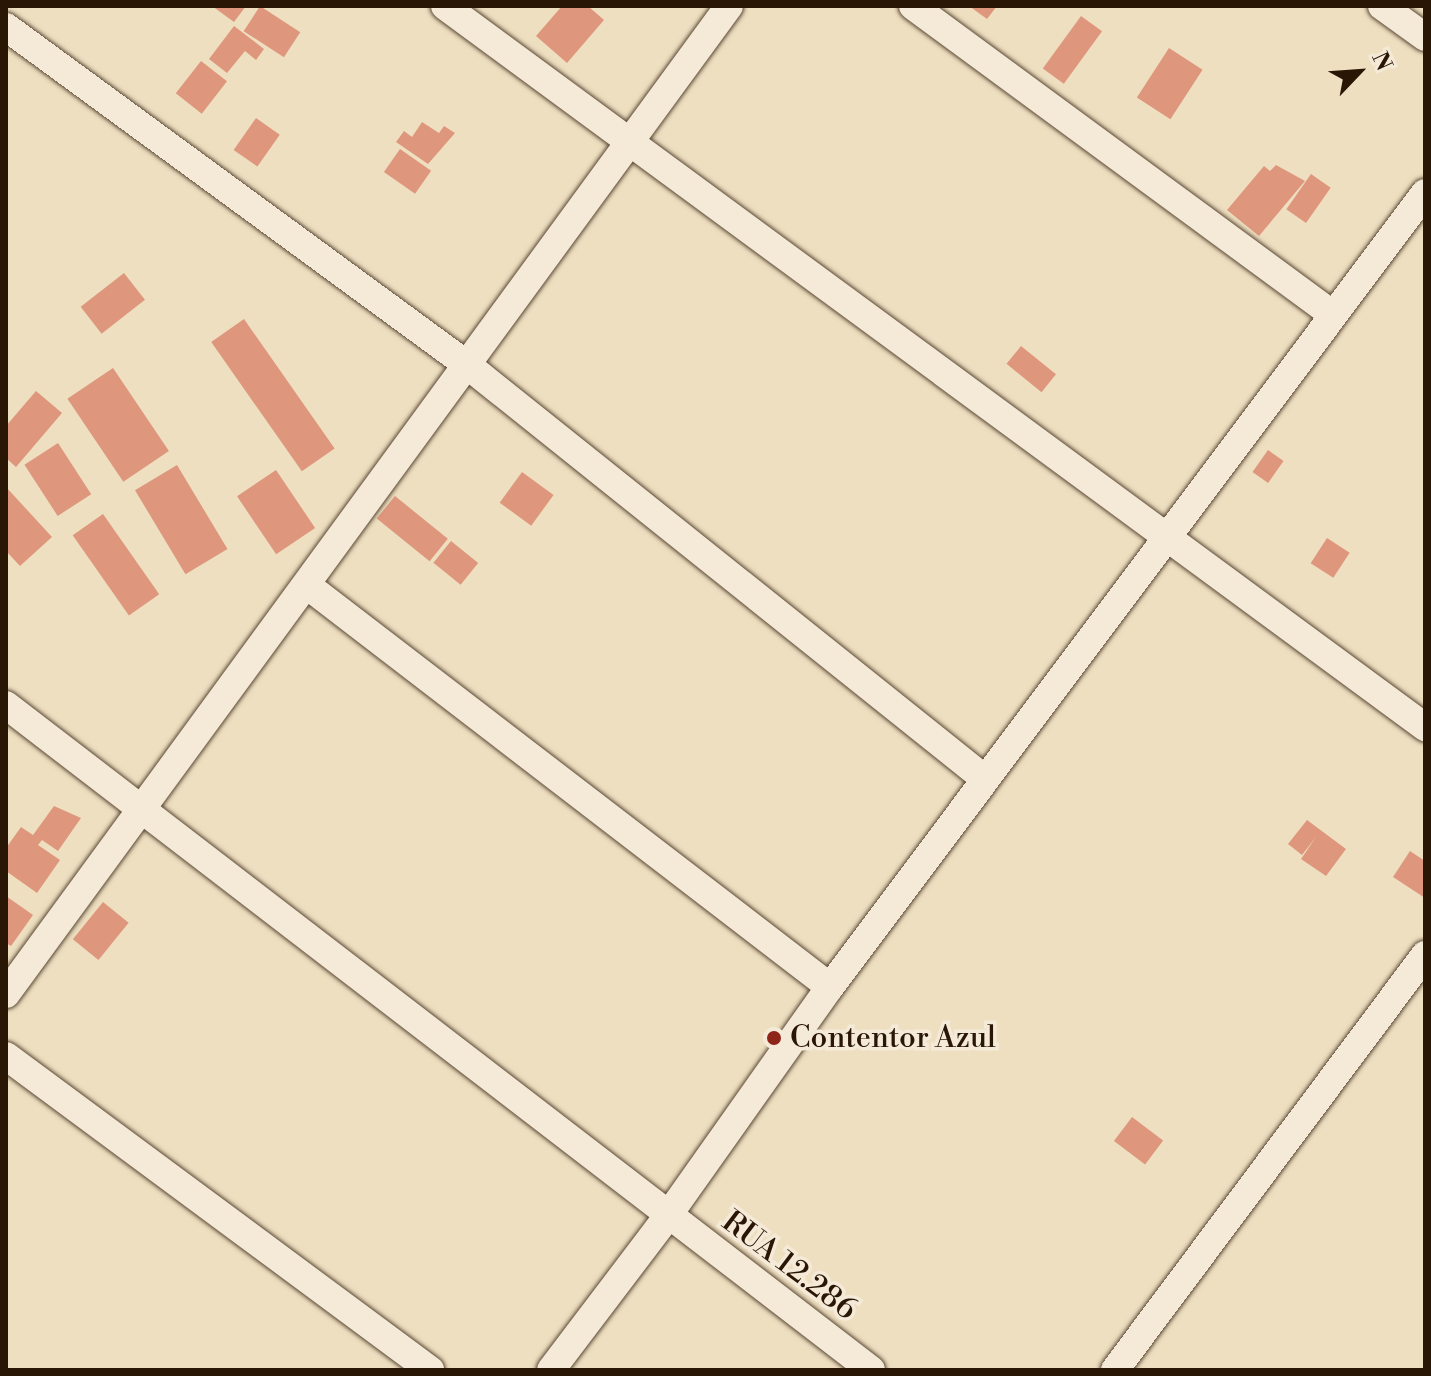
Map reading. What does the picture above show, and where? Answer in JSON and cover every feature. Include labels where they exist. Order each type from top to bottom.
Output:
[{"type":"street","points":[[445,6],[1425,727]]},
{"type":"street","points":[[6,994],[308,586],[466,364],[729,6]]},
{"type":"street","points":[[913,6],[1332,314]]},
{"type":"street","points":[[1382,6],[1425,37]]},
{"type":"street","points":[[6,27],[466,364],[985,779]]},
{"type":"street","points":[[551,1370],[667,1217],[830,987],[1425,193]]},
{"type":"street","points":[[308,586],[830,987]]},
{"type":"street","name":"RUA 12.286","points":[[6,705],[143,805],[667,1217],[871,1370]]},
{"type":"street","points":[[1115,1370],[1425,955]]},
{"type":"street","points":[[6,1056],[430,1370]]},
{"type":"building","points":[[212,6],[246,6],[234,22]]},
{"type":"building","points":[[260,6],[300,32],[284,57],[244,31]]},
{"type":"building","points":[[562,6],[588,6],[604,20],[567,63],[536,36]]},
{"type":"building","points":[[969,6],[997,6],[987,19]]},
{"type":"building","points":[[1081,16],[1102,31],[1064,84],[1043,69]]},
{"type":"building","points":[[234,26],[264,49],[256,60],[245,51],[227,73],[209,59]]},
{"type":"building","points":[[1169,48],[1203,70],[1170,119],[1137,97]]},
{"type":"building","points":[[201,61],[227,81],[202,114],[176,93]]},
{"type":"building","points":[[256,118],[280,135],[257,167],[234,150]]},
{"type":"building","points":[[422,122],[439,133],[444,126],[455,133],[428,164],[396,142],[404,131],[412,137]]},
{"type":"building","points":[[400,149],[431,171],[415,194],[384,172]]},
{"type":"building","points":[[1276,165],[1305,181],[1259,236],[1227,210],[1264,166],[1270,171]]},
{"type":"building","points":[[1311,174],[1331,188],[1306,223],[1286,209]]},
{"type":"building","points":[[124,273],[145,300],[102,334],[81,307]]},
{"type":"building","points":[[244,319],[335,448],[302,471],[211,342]]},
{"type":"building","points":[[1021,346],[1056,374],[1041,392],[1007,364]]},
{"type":"building","points":[[113,368],[169,451],[123,482],[67,399]]},
{"type":"building","points":[[36,391],[62,413],[16,467],[6,458],[6,426]]},
{"type":"building","points":[[58,443],[91,494],[58,516],[24,465]]},
{"type":"building","points":[[1268,450],[1284,461],[1268,483],[1253,472]]},
{"type":"building","points":[[177,465],[227,549],[185,574],[135,490]]},
{"type":"building","points":[[276,470],[315,528],[276,554],[237,496]]},
{"type":"building","points":[[522,472],[554,495],[531,526],[500,503]]},
{"type":"building","points":[[6,487],[52,537],[20,566],[6,551]]},
{"type":"building","points":[[395,496],[448,539],[430,561],[377,519]]},
{"type":"building","points":[[103,514],[159,594],[129,615],[73,535]]},
{"type":"building","points":[[1327,538],[1350,553],[1333,578],[1311,563]]},
{"type":"building","points":[[451,541],[478,563],[461,585],[433,563]]},
{"type":"building","points":[[54,806],[81,818],[58,851],[42,840],[38,845],[60,860],[37,893],[6,871],[6,848],[21,827],[33,835]]},
{"type":"building","points":[[1307,820],[1346,849],[1326,876],[1301,859],[1316,837],[1302,855],[1288,844]]},
{"type":"building","points":[[1410,851],[1425,861],[1425,898],[1393,877]]},
{"type":"building","points":[[6,896],[33,915],[11,946],[6,943]]},
{"type":"building","points":[[103,902],[129,923],[98,960],[73,939]]},
{"type":"building","points":[[1132,1117],[1163,1140],[1145,1164],[1114,1141]]},
{"type":"place","name":"Contentor Azul","points":[[774,1038]]}]
